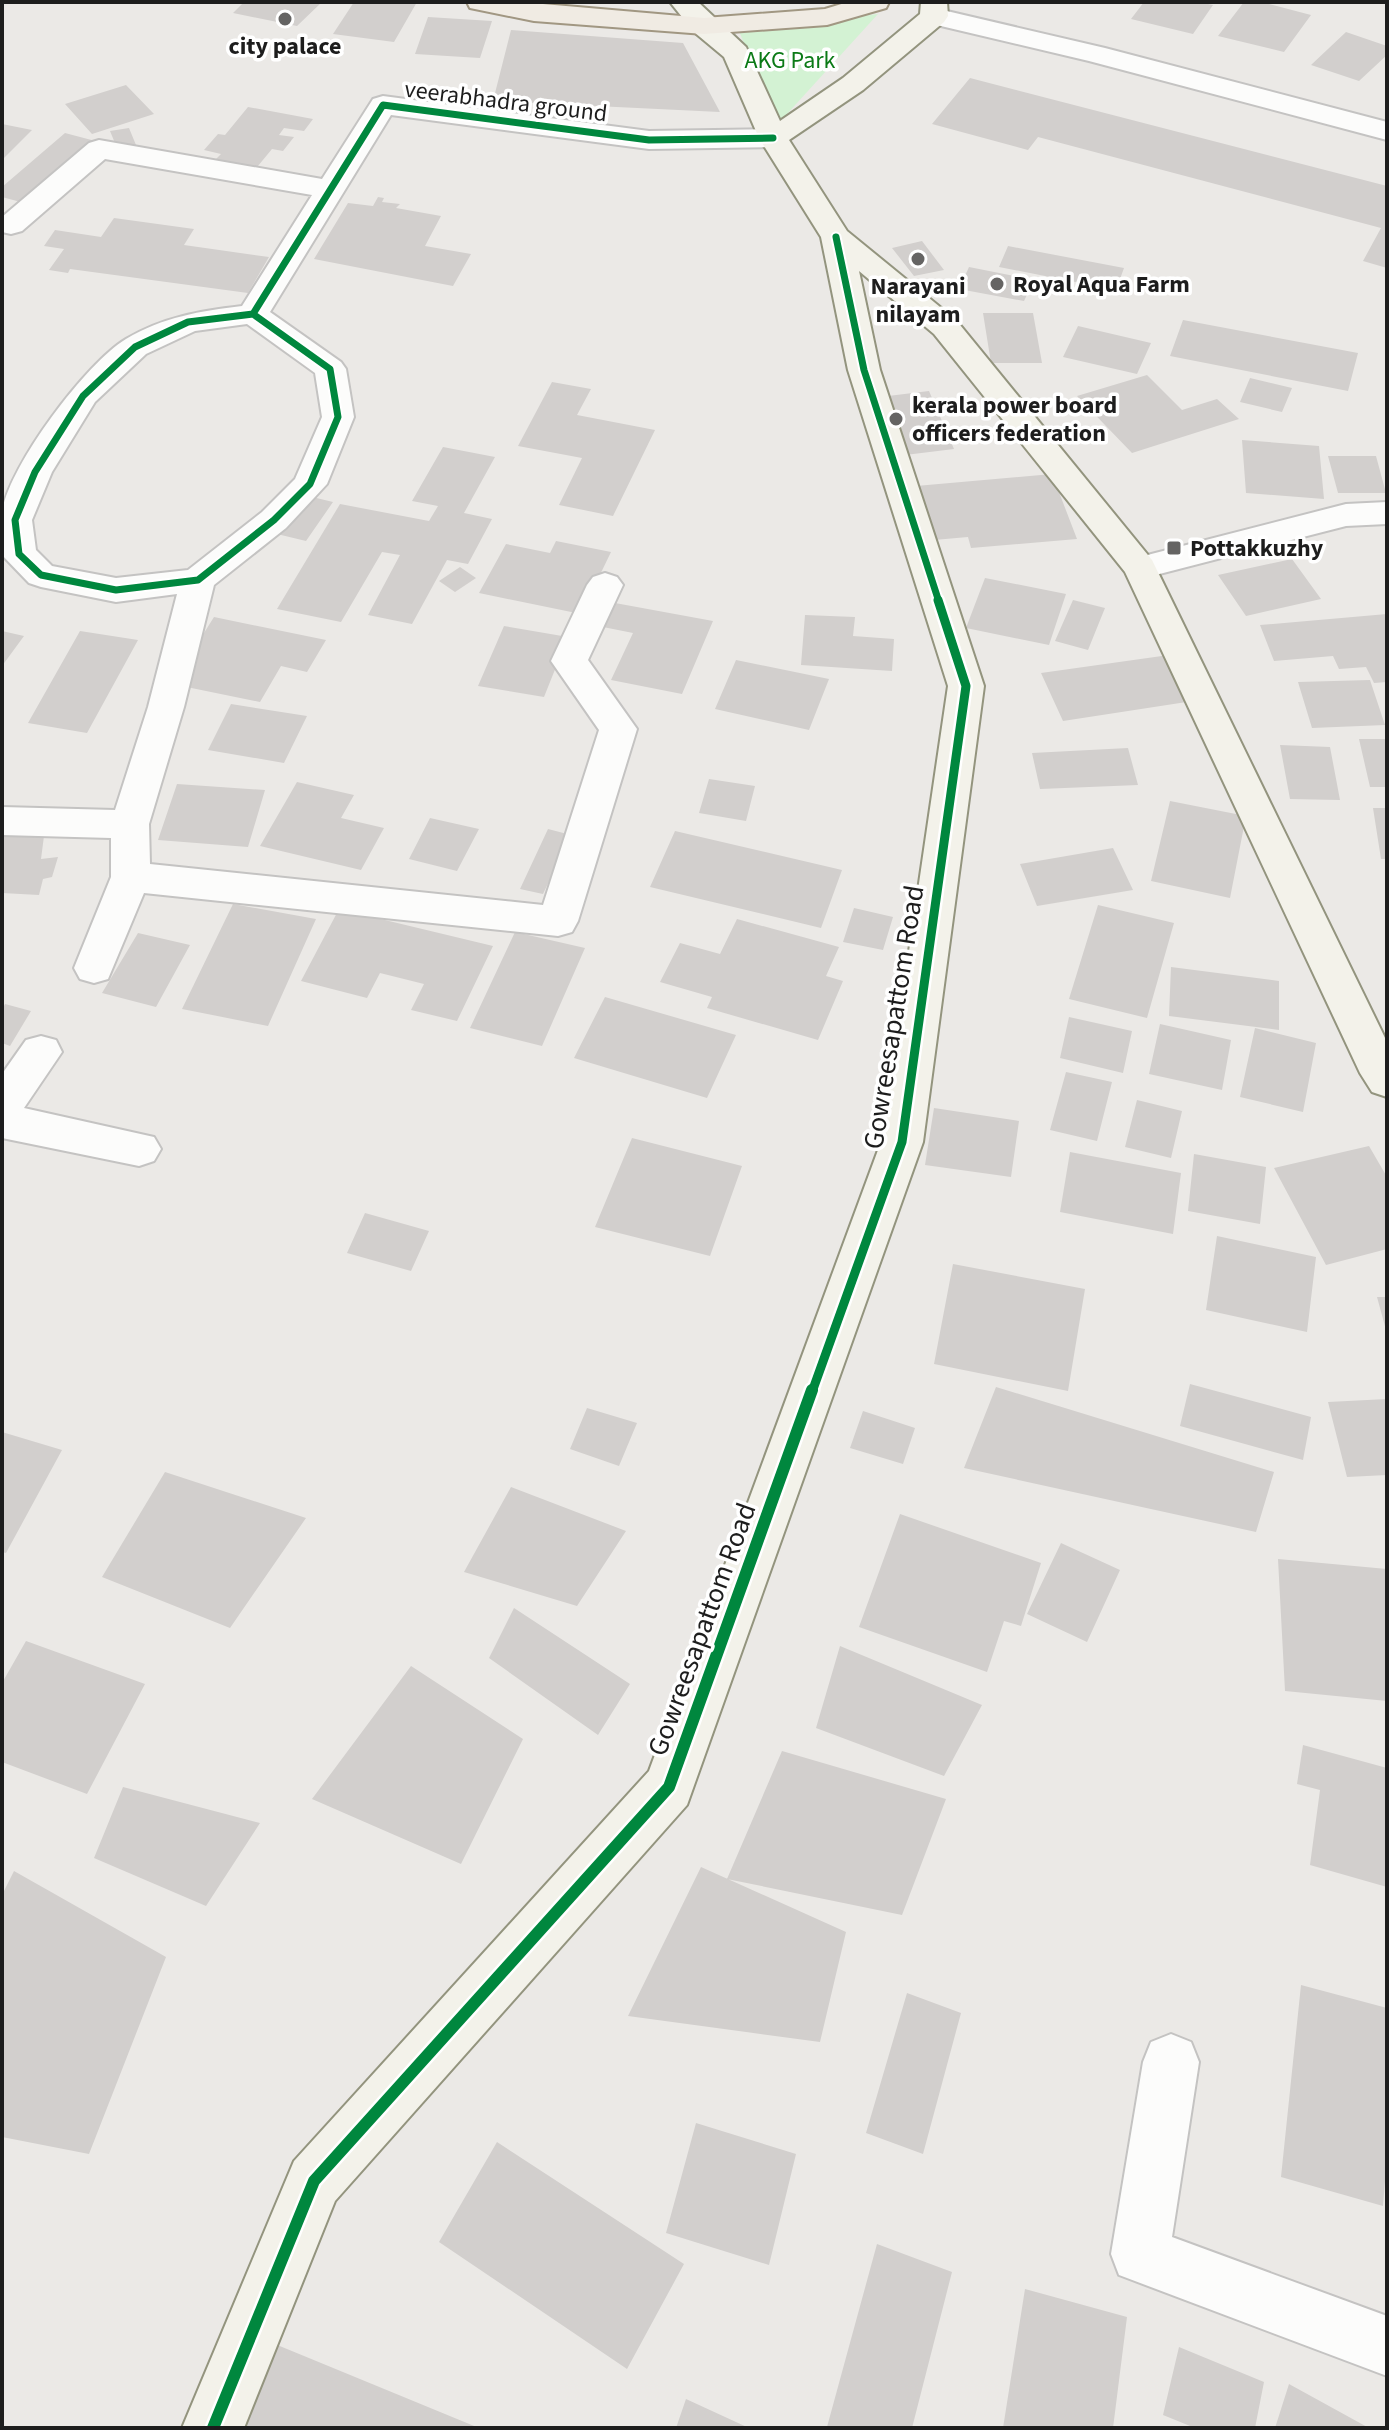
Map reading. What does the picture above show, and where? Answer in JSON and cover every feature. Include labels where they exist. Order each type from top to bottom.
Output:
[{"type":"main road","points":[[480,2],[534,13],[704,26],[827,17],[876,2]]},
{"type":"street","name":"Gowreesapattom Road","points":[[213,2428],[314,2181],[669,1787],[902,1142],[966,686],[864,370],[836,237],[773,138],[736,53],[704,26],[683,2]]},
{"type":"street","points":[[773,138],[853,84],[934,9],[1387,131]]},
{"type":"street","name":"veerabhadra ground","points":[[253,314],[383,105],[649,140],[773,138]]},
{"type":"street","points":[[11,225],[99,149],[330,189]]},
{"type":"street","points":[[836,237],[945,327],[1140,568],[1387,1080]]},
{"type":"street","points":[[253,314],[330,369],[338,417],[310,484],[274,520],[198,580],[116,590],[41,575],[10,562],[15,520],[35,472],[83,396],[135,347],[188,322],[253,314]]},
{"type":"street","points":[[1140,568],[1346,515],[1387,513]]},
{"type":"street","points":[[94,968],[131,877],[130,824],[166,707],[198,580]]},
{"type":"street","points":[[131,877],[558,921],[618,729],[569,661],[605,585]]},
{"type":"street","points":[[2,821],[130,824]]},
{"type":"street","points":[[2,1107],[41,1052]]},
{"type":"street","points":[[2,1121],[139,1149]]},
{"type":"street","points":[[1171,2062],[1140,2254],[1387,2346]]},
{"type":"green space","name":"AKG Park","points":[[878,14],[777,125],[739,31]]},
{"type":"building","name":"city palace","points":[[244,2],[322,2],[297,26],[233,13]]},
{"type":"building","points":[[354,2],[417,2],[394,42],[333,34]]},
{"type":"building","points":[[1144,2],[1213,5],[1193,34],[1131,19]]},
{"type":"building","points":[[1244,2],[1261,2],[1311,15],[1284,52],[1218,36]]},
{"type":"building","points":[[428,17],[492,21],[480,58],[415,54]]},
{"type":"building","points":[[511,30],[683,43],[720,112],[493,101]]},
{"type":"building","points":[[1346,32],[1387,46],[1387,55],[1359,81],[1311,65]]},
{"type":"building","points":[[970,78],[1387,186],[1387,268],[1363,261],[1381,228],[1038,137],[1028,150],[932,124]]},
{"type":"building","points":[[126,85],[154,114],[92,134],[65,104]]},
{"type":"building","points":[[248,107],[313,119],[304,131],[284,128],[279,135],[294,137],[283,151],[272,149],[253,172],[226,167],[230,162],[216,159],[221,154],[204,150],[218,134],[225,135]]},
{"type":"building","points":[[2,124],[32,130],[2,160]]},
{"type":"building","points":[[129,128],[136,145],[117,148],[110,131]]},
{"type":"building","points":[[65,133],[99,142],[28,204],[2,197],[2,187]]},
{"type":"building","points":[[378,197],[384,198],[382,202],[400,204],[396,208],[441,216],[425,246],[471,254],[453,286],[314,259],[348,203],[373,206]]},
{"type":"building","points":[[114,218],[194,229],[184,245],[269,257],[248,293],[70,269],[68,273],[49,270],[64,249],[44,246],[55,230],[101,237]]},
{"type":"building","name":"Narayani nilayam","points":[[922,241],[944,270],[914,276],[892,248]]},
{"type":"building","points":[[1008,246],[1124,268],[1116,290],[999,267]]},
{"type":"building","name":"Royal Aqua Farm","points":[[969,267],[1034,280],[1024,301],[959,289]]},
{"type":"building","points":[[983,313],[1033,313],[1042,363],[991,363]]},
{"type":"building","points":[[1183,320],[1358,353],[1348,391],[1170,356]]},
{"type":"building","points":[[1078,326],[1151,343],[1137,374],[1063,357]]},
{"type":"building","points":[[1147,375],[1182,410],[1217,399],[1239,419],[1132,453],[1077,396]]},
{"type":"building","points":[[1250,378],[1292,388],[1282,412],[1240,402]]},
{"type":"building","points":[[552,382],[591,389],[577,415],[655,430],[613,516],[559,505],[582,458],[518,446]]},
{"type":"building","points":[[929,391],[954,449],[905,455],[880,397]]},
{"type":"building","points":[[1242,440],[1319,446],[1324,499],[1246,493]]},
{"type":"building","points":[[443,447],[495,457],[464,513],[492,519],[468,564],[447,560],[412,624],[368,615],[400,555],[382,552],[341,622],[277,609],[340,504],[429,521],[438,506],[412,501]]},
{"type":"building","points":[[1328,456],[1376,456],[1386,493],[1338,493]]},
{"type":"building","points":[[1052,474],[1077,539],[971,548],[968,537],[934,540],[916,486]]},
{"type":"building","points":[[304,495],[333,502],[306,541],[277,534]]},
{"type":"building","points":[[556,541],[611,552],[581,614],[479,593],[506,544],[550,553]]},
{"type":"building","points":[[1292,559],[1321,599],[1246,616],[1218,575]]},
{"type":"building","points":[[460,567],[476,578],[455,592],[439,581]]},
{"type":"building","points":[[985,578],[1066,594],[1049,645],[966,628]]},
{"type":"building","points":[[1073,600],[1105,608],[1088,650],[1055,641]]},
{"type":"building","points":[[615,603],[713,621],[682,694],[611,680],[633,633],[603,627]]},
{"type":"building","points":[[1387,614],[1387,682],[1374,683],[1366,667],[1339,669],[1333,656],[1274,661],[1260,625]]},
{"type":"building","points":[[805,615],[855,617],[853,636],[894,639],[892,671],[801,665]]},
{"type":"building","points":[[214,617],[326,640],[307,672],[281,666],[260,702],[172,684]]},
{"type":"building","points":[[504,626],[568,637],[544,697],[478,686]]},
{"type":"building","points":[[2,631],[24,636],[2,666]]},
{"type":"building","points":[[80,631],[138,640],[87,733],[28,723]]},
{"type":"building","points":[[1169,655],[1193,701],[1063,721],[1041,673]]},
{"type":"building","points":[[736,660],[829,679],[809,730],[715,709]]},
{"type":"building","points":[[1370,680],[1385,725],[1312,728],[1298,682]]},
{"type":"building","points":[[231,704],[307,716],[284,763],[208,750]]},
{"type":"building","points":[[1359,739],[1387,739],[1387,787],[1370,787]]},
{"type":"building","points":[[1280,745],[1330,747],[1340,800],[1290,799]]},
{"type":"building","points":[[1128,748],[1138,785],[1040,789],[1032,753]]},
{"type":"building","points":[[709,779],[755,786],[746,821],[699,813]]},
{"type":"building","points":[[297,782],[354,795],[341,818],[384,828],[361,870],[260,846]]},
{"type":"building","points":[[177,784],[265,790],[248,847],[158,840]]},
{"type":"building","points":[[1170,801],[1246,816],[1230,898],[1151,881]]},
{"type":"building","points":[[1373,808],[1387,808],[1387,859],[1381,859]]},
{"type":"building","points":[[430,818],[479,829],[457,871],[409,859]]},
{"type":"building","points":[[548,829],[571,835],[543,894],[520,889]]},
{"type":"building","points":[[675,831],[842,870],[821,928],[650,887]]},
{"type":"building","points":[[2,835],[44,836],[41,859],[58,857],[52,877],[43,879],[39,895],[2,893]]},
{"type":"building","points":[[1113,848],[1133,890],[1037,906],[1020,864]]},
{"type":"building","points":[[233,904],[316,919],[268,1026],[182,1009]]},
{"type":"building","points":[[1098,905],[1174,923],[1147,1018],[1069,999]]},
{"type":"building","points":[[854,908],[893,917],[883,950],[843,942]]},
{"type":"building","points":[[339,909],[493,946],[457,1021],[411,1010],[424,984],[380,973],[367,998],[301,981]]},
{"type":"building","points":[[737,919],[839,947],[826,976],[843,981],[818,1040],[707,1008],[712,997],[660,982],[680,943],[720,954]]},
{"type":"building","points":[[515,932],[585,948],[542,1046],[470,1028]]},
{"type":"building","points":[[138,933],[190,945],[156,1007],[102,993]]},
{"type":"building","points":[[1171,967],[1279,981],[1279,1030],[1169,1016]]},
{"type":"building","points":[[605,997],[736,1035],[707,1098],[574,1058]]},
{"type":"building","points":[[5,1004],[31,1011],[10,1046],[2,1043],[2,1010]]},
{"type":"building","points":[[1069,1017],[1132,1031],[1123,1073],[1060,1058]]},
{"type":"building","points":[[1160,1024],[1231,1040],[1222,1090],[1149,1074]]},
{"type":"building","points":[[1255,1028],[1316,1043],[1303,1112],[1240,1097]]},
{"type":"building","points":[[1066,1072],[1112,1082],[1097,1141],[1050,1130]]},
{"type":"building","points":[[1137,1100],[1182,1111],[1171,1158],[1125,1147]]},
{"type":"building","points":[[934,1108],[1019,1121],[1011,1177],[925,1165]]},
{"type":"building","points":[[632,1138],[742,1166],[710,1256],[595,1227]]},
{"type":"building","points":[[1369,1146],[1387,1177],[1387,1249],[1326,1265],[1274,1168]]},
{"type":"building","points":[[1070,1152],[1181,1173],[1173,1234],[1060,1212]]},
{"type":"building","points":[[1194,1154],[1266,1167],[1260,1224],[1188,1211]]},
{"type":"building","points":[[365,1213],[429,1231],[411,1271],[347,1253]]},
{"type":"building","points":[[1217,1236],[1316,1257],[1307,1332],[1206,1310]]},
{"type":"building","points":[[953,1264],[1085,1289],[1068,1391],[934,1364]]},
{"type":"building","points":[[1377,1297],[1387,1297],[1387,1330],[1386,1330]]},
{"type":"building","points":[[1190,1384],[1311,1417],[1303,1460],[1180,1426]]},
{"type":"building","points":[[996,1387],[1274,1472],[1256,1532],[964,1468]]},
{"type":"building","points":[[1387,1399],[1387,1475],[1347,1477],[1328,1402]]},
{"type":"building","points":[[587,1408],[637,1423],[619,1466],[570,1449]]},
{"type":"building","points":[[863,1411],[915,1428],[903,1464],[850,1448]]},
{"type":"building","points":[[2,1432],[62,1450],[6,1553],[2,1552]]},
{"type":"building","points":[[165,1472],[306,1518],[230,1628],[102,1577]]},
{"type":"building","points":[[511,1487],[626,1531],[577,1606],[464,1572]]},
{"type":"building","points":[[900,1514],[1041,1563],[1021,1626],[1004,1621],[987,1672],[859,1627]]},
{"type":"building","points":[[1061,1543],[1120,1570],[1087,1642],[1027,1614]]},
{"type":"building","points":[[1278,1559],[1387,1569],[1387,1701],[1285,1691]]},
{"type":"building","points":[[514,1608],[630,1684],[598,1735],[489,1658]]},
{"type":"building","points":[[26,1641],[145,1684],[87,1794],[2,1762],[2,1683]]},
{"type":"building","points":[[840,1646],[982,1705],[944,1776],[816,1728]]},
{"type":"building","points":[[411,1666],[523,1739],[461,1864],[312,1799]]},
{"type":"building","points":[[1303,1745],[1387,1768],[1387,1887],[1310,1865],[1320,1790],[1297,1784]]},
{"type":"building","points":[[782,1751],[946,1799],[902,1915],[727,1879]]},
{"type":"building","points":[[123,1787],[260,1823],[206,1906],[94,1858]]},
{"type":"building","points":[[701,1867],[846,1932],[820,2042],[628,2016]]},
{"type":"building","points":[[14,1871],[166,1957],[89,2154],[2,2137],[2,1895]]},
{"type":"building","points":[[1301,1985],[1387,2008],[1387,2156],[1383,2206],[1281,2177]]},
{"type":"building","points":[[907,1993],[961,2013],[923,2154],[866,2133]]},
{"type":"building","points":[[696,2123],[796,2154],[769,2265],[666,2233]]},
{"type":"building","points":[[497,2142],[684,2264],[627,2369],[439,2242]]},
{"type":"building","points":[[877,2244],[952,2272],[912,2428],[829,2428],[827,2427]]},
{"type":"building","points":[[1025,2289],[1127,2317],[1113,2428],[1003,2428]]},
{"type":"building","points":[[270,2342],[479,2428],[234,2428]]},
{"type":"building","points":[[1179,2347],[1264,2382],[1255,2428],[1195,2428],[1163,2415]]},
{"type":"building","points":[[1289,2384],[1369,2428],[1275,2428]]},
{"type":"building","points":[[686,2399],[749,2428],[676,2428]]},
{"type":"cycle path","points":[[253,314],[188,322],[135,347],[83,396],[35,472],[15,520],[19,554],[41,575],[116,590],[198,580],[274,520],[310,484],[338,417],[330,369],[253,314],[383,105],[649,140],[773,138]]},
{"type":"cycle path","points":[[213,2428],[314,2181],[669,1787],[902,1142],[966,686],[864,370],[836,237]]},
{"type":"place","name":"city palace","points":[[285,19]]},
{"type":"place","name":"Narayani nilayam","points":[[918,259]]},
{"type":"place","name":"Royal Aqua Farm","points":[[997,284]]},
{"type":"place","name":"kerala power board officers federation","points":[[896,419]]},
{"type":"place","name":"Pottakkuzhy","points":[[1174,548]]}]
